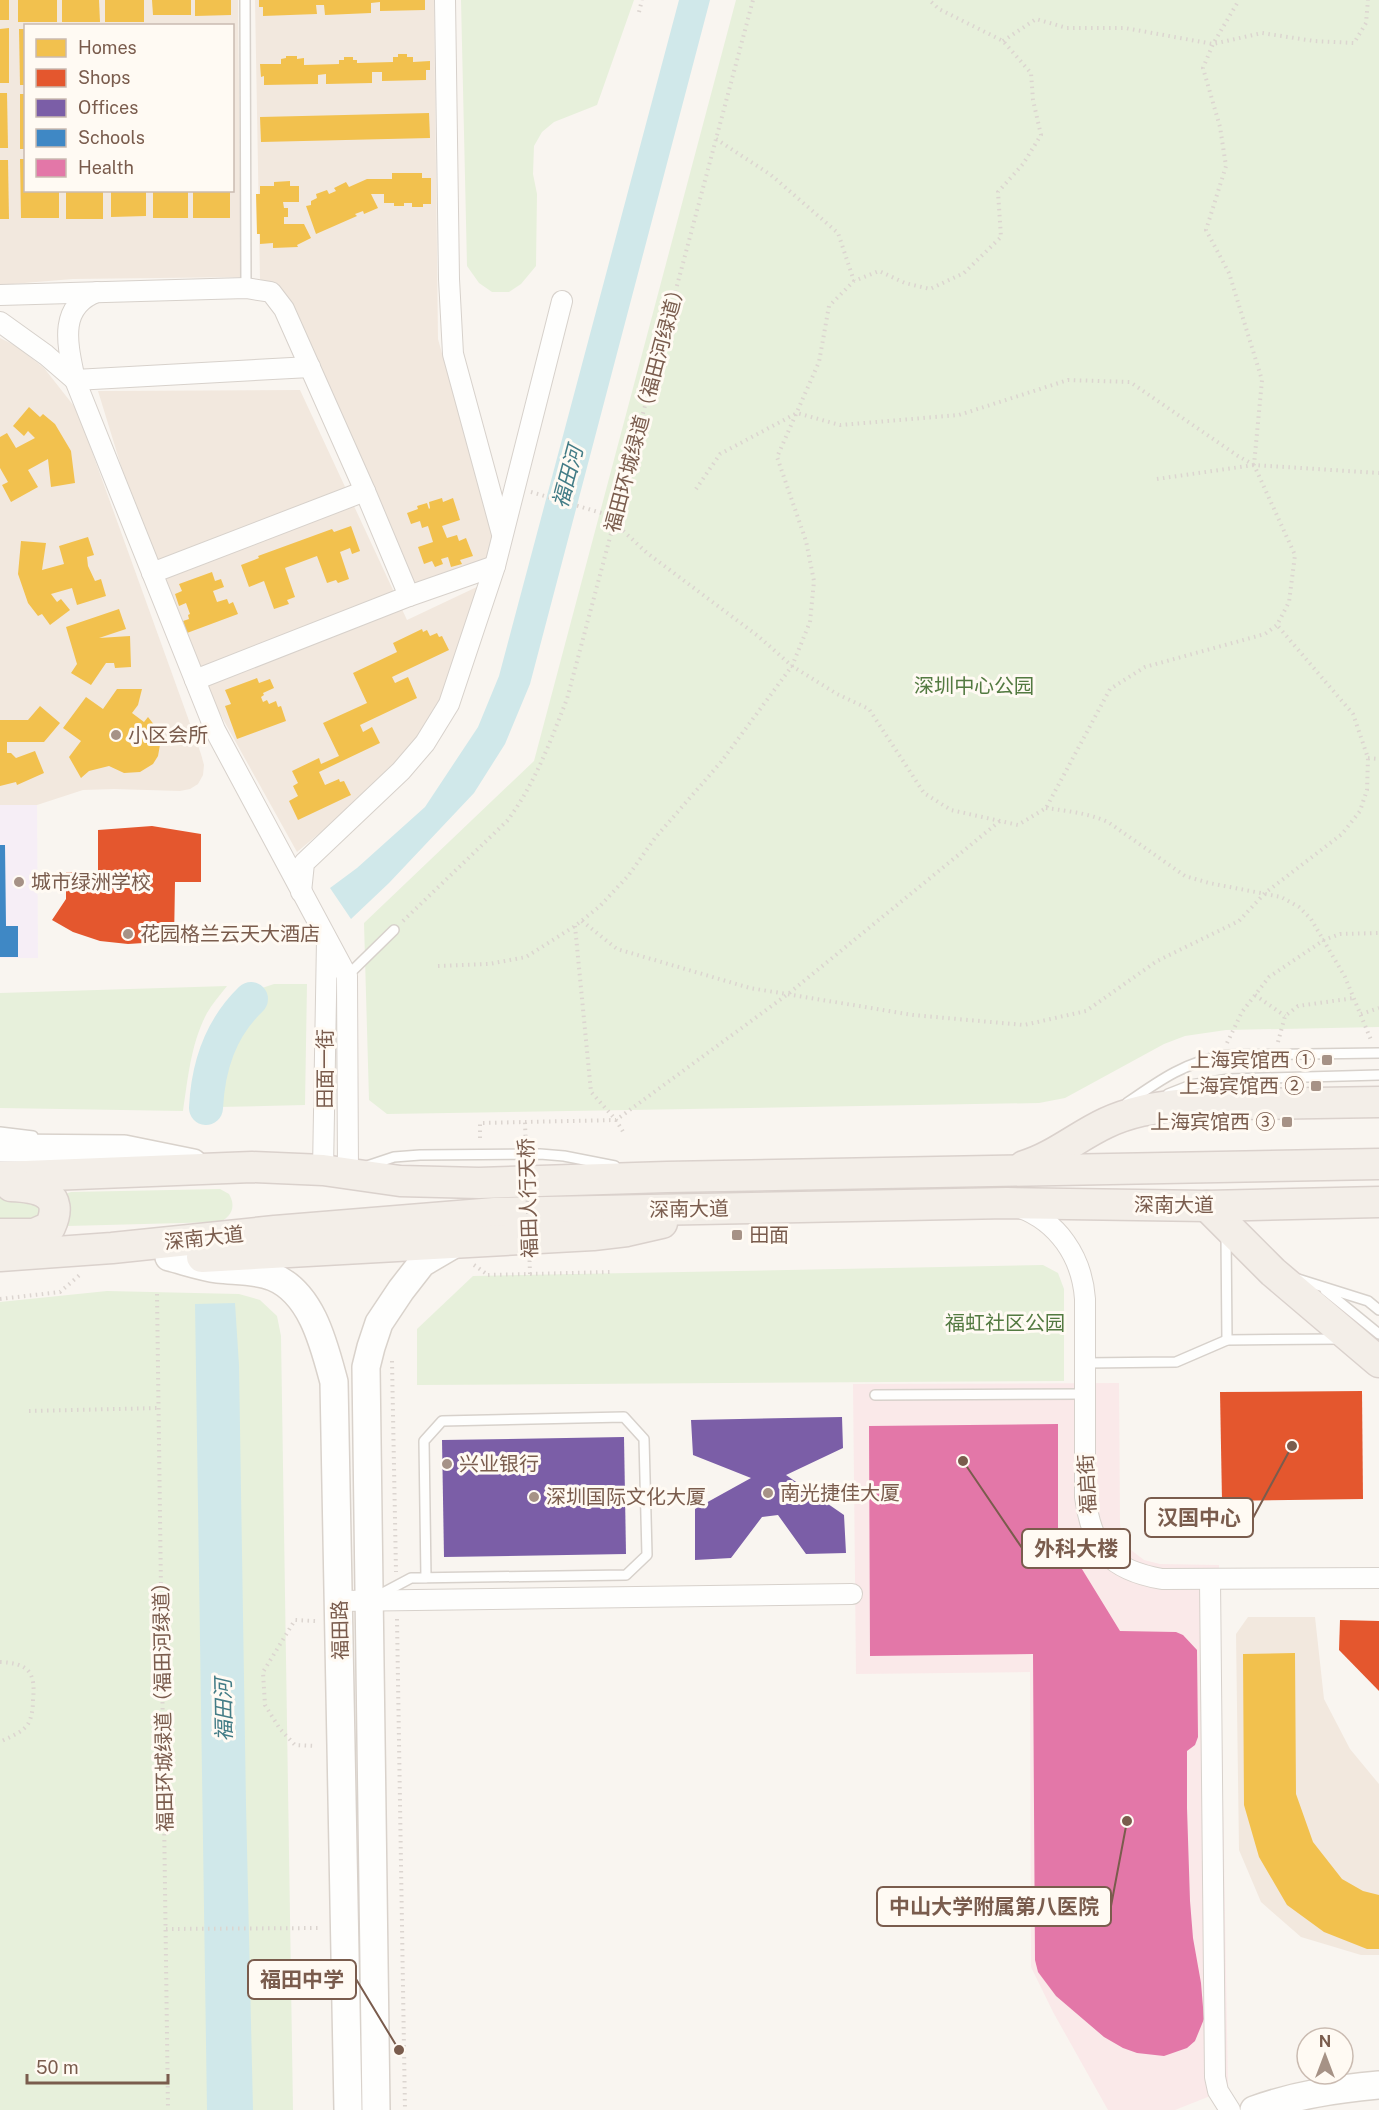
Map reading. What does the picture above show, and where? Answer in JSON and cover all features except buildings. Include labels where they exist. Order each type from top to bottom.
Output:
[{"type":"main road","points":[[1002,1172],[1044,1159],[1115,1119],[1178,1105],[1379,1102]]},
{"type":"main road","points":[[0,1148],[124,1149],[215,1167]]},
{"type":"main road","name":"深南大道","points":[[0,1177],[215,1167],[335,1171],[400,1181],[479,1183],[667,1177],[1379,1164]]},
{"type":"main road","points":[[0,1185],[33,1187],[46,1193],[54,1202],[55,1216],[50,1227],[34,1234],[0,1234]]},
{"type":"main road","name":"深南大道","points":[[0,1256],[495,1213],[1007,1203],[1217,1215],[1379,1202]]},
{"type":"main road","points":[[112,1248],[169,1257],[465,1254],[627,1231],[662,1223],[703,1209]]},
{"type":"main road","points":[[1217,1215],[1273,1272],[1365,1336],[1379,1362]]},
{"type":"main road","name":"福田路","points":[[376,2110],[366,1367],[370,1347],[379,1323],[422,1263],[465,1254]]},
{"type":"main road","name":"福田路","points":[[169,1257],[215,1269],[253,1272],[273,1277],[288,1286],[297,1294],[309,1312],[327,1357],[334,1382],[348,2110]]},
{"type":"main road","points":[[1254,2110],[1307,2094],[1379,2085]]},
{"type":"street","points":[[445,0],[449,279],[453,354],[502,537]]},
{"type":"street","points":[[0,295],[246,288],[271,292],[284,309],[409,596]]},
{"type":"street","points":[[97,292],[77,303],[70,321],[64,337],[49,346],[41,346],[26,340],[17,325],[19,308],[24,301],[39,293],[47,293],[61,300],[66,306],[70,321],[69,349],[75,380],[215,730],[347,976]]},
{"type":"street","points":[[301,892],[304,863],[401,771],[425,743],[448,704],[495,566],[562,301]]},
{"type":"street","points":[[0,322],[55,362],[75,380],[310,367]]},
{"type":"street","points":[[152,573],[365,491]]},
{"type":"street","points":[[195,680],[409,596],[495,566]]},
{"type":"street","name":"田面一街","points":[[327,940],[326,968],[335,1171]]},
{"type":"street","name":"田面一街","points":[[335,1171],[347,976]]},
{"type":"street","name":"福启街","points":[[1007,1203],[1028,1210],[1050,1225],[1065,1241],[1076,1260],[1084,1289],[1087,1517],[1092,1532],[1116,1565],[1144,1576],[1162,1579],[1379,1578]]},
{"type":"street","points":[[1210,1580],[1215,2076],[1218,2091],[1230,2110]]},
{"type":"street","points":[[340,1601],[369,1601],[396,1593],[852,1594]]},
{"type":"lane","points":[[244,0],[246,288]]},
{"type":"lane","points":[[347,976],[394,930]]},
{"type":"lane","points":[[1115,1119],[1125,1105],[1166,1076],[1207,1058],[1226,1055],[1379,1053]]},
{"type":"lane","points":[[1115,1119],[1175,1091],[1211,1080],[1379,1075]]},
{"type":"lane","points":[[0,1132],[124,1149]]},
{"type":"lane","points":[[1217,1215],[1227,1340]]},
{"type":"lane","points":[[1273,1272],[1368,1301],[1379,1310]]},
{"type":"lane","points":[[1321,1286],[1365,1336]]},
{"type":"lane","points":[[1085,1363],[1176,1362],[1227,1340],[1365,1336]]},
{"type":"lane","points":[[875,1395],[1085,1394]]},
{"type":"lane","points":[[396,1593],[411,1578],[426,1578],[626,1575],[647,1555],[644,1439],[624,1417],[442,1421],[424,1440],[426,1578]]},
{"type":"path","points":[[639,12],[642,0]]},
{"type":"path","name":"福田环城绿道（福田河绿道）","points":[[394,930],[507,821],[541,765],[567,699],[753,0]]},
{"type":"path","points":[[438,966],[489,964],[526,957],[576,926],[600,906],[628,876],[655,838],[721,762],[792,666],[810,622],[814,581],[806,542],[777,457],[819,362],[829,306],[854,281],[879,271],[905,283],[930,289],[964,273],[1001,237],[998,192],[1023,164],[1041,135],[1033,100],[1031,73],[1003,41],[939,9],[929,0]]},
{"type":"path","points":[[531,492],[605,514],[647,553],[758,636],[792,666],[837,694],[869,709],[924,793],[951,810],[1018,825],[1046,808],[1110,689],[1145,667],[1265,634],[1277,625],[1289,602],[1295,555],[1254,465],[1262,380],[1229,273],[1206,230],[1226,166],[1220,127],[1203,68],[1213,44],[1239,0]]},
{"type":"path","points":[[1003,41],[1035,19],[1067,28],[1125,28],[1213,44],[1262,33],[1314,41],[1354,43],[1366,23],[1368,0]]},
{"type":"path","points":[[716,139],[771,175],[838,233],[854,281]]},
{"type":"path","points":[[696,489],[720,454],[797,413],[840,425],[959,415],[1068,380],[1130,382],[1254,465]]},
{"type":"path","points":[[1157,479],[1254,465],[1379,473]]},
{"type":"path","points":[[582,921],[617,949],[750,988],[913,1015],[1024,1025],[1086,1011],[1157,961],[1239,921],[1265,893],[1329,846],[1353,822],[1360,811],[1367,790],[1368,758],[1353,714],[1277,625]]},
{"type":"path","points":[[1368,758],[1379,759]]},
{"type":"path","points":[[1046,808],[1088,815],[1108,822],[1185,876],[1222,886],[1281,897],[1299,907],[1311,919],[1345,977],[1371,1040]]},
{"type":"path","points":[[616,1120],[788,994],[1000,821]]},
{"type":"path","points":[[576,926],[591,1092],[616,1120],[625,1135]]},
{"type":"path","points":[[1227,1044],[1242,1012],[1269,977],[1324,940],[1340,934],[1379,933]]},
{"type":"path","points":[[1255,995],[1285,1016]]},
{"type":"path","points":[[1278,1042],[1285,1016],[1298,1006],[1354,998]]},
{"type":"path","points":[[1361,1014],[1379,1008]]},
{"type":"path","name":"福田人行天桥","points":[[480,1137],[480,1123],[616,1120]]},
{"type":"path","name":"福田人行天桥","points":[[525,1122],[530,1274]]},
{"type":"path","points":[[0,1299],[60,1292],[112,1248]]},
{"type":"path","name":"福田人行天桥","points":[[465,1254],[488,1275],[610,1272]]},
{"type":"path","name":"福田环城绿道（福田河绿道）","points":[[158,1294],[168,2110]]},
{"type":"path","points":[[392,1350],[405,2110]]},
{"type":"path","points":[[29,1411],[159,1408]]},
{"type":"path","points":[[315,1621],[295,1620],[263,1672],[265,1705],[280,1729],[295,1745],[315,1746]]},
{"type":"path","points":[[0,1662],[13,1662],[24,1666],[31,1673],[34,1684],[32,1712],[28,1724],[19,1733],[0,1742]]},
{"type":"path","points":[[166,1929],[320,1928]]},
{"type":"shaded area","points":[[0,0],[238,0],[241,277],[73,279],[0,285]]},
{"type":"shaded area","points":[[255,0],[434,0],[438,339],[493,538],[490,567],[411,589],[287,299],[260,279]]},
{"type":"shaded area","points":[[0,338],[16,346],[44,368],[77,410],[201,754],[204,765],[203,775],[198,784],[190,789],[180,791],[83,790],[37,805],[0,805]]},
{"type":"shaded area","points":[[300,390],[407,620],[481,585],[437,717],[406,761],[297,852],[204,685],[149,557],[98,391]]},
{"type":"shaded area","name":"城市绿洲学校","points":[[0,805],[37,805],[38,958],[0,958]]},
{"type":"shaded area","points":[[1119,1383],[1120,1524],[1123,1539],[1131,1550],[1144,1560],[1160,1564],[1219,1565],[1228,2089],[1175,2110],[1108,2110],[1053,2012],[1031,1967],[1030,1672],[856,1674],[853,1384]]},
{"type":"shaded area","points":[[1248,1617],[1315,1617],[1324,1699],[1350,1749],[1379,1784],[1379,1955],[1361,1955],[1301,1937],[1261,1902],[1239,1850],[1236,1634]]},
{"type":"green space","points":[[461,0],[634,0],[597,105],[554,122],[542,132],[534,146],[533,174],[537,194],[536,266],[521,284],[509,292],[492,292],[479,283],[467,266]]},
{"type":"green space","name":"深圳中心公园","points":[[736,0],[1379,0],[1379,1027],[1226,1030],[1185,1036],[1164,1044],[1065,1098],[1039,1103],[387,1114],[369,1100],[364,923],[534,761]]},
{"type":"green space","points":[[274,984],[307,984],[305,1105],[218,1107],[223,1069],[233,1035],[262,988]]},
{"type":"green space","points":[[227,986],[207,1013],[197,1036],[183,1111],[0,1108],[0,993]]},
{"type":"green space","points":[[220,1189],[229,1194],[232,1210],[220,1222],[68,1226],[66,1223],[65,1194],[71,1192]]},
{"type":"green space","points":[[0,1195],[41,1202],[40,1220],[0,1226]]},
{"type":"green space","name":"福虹社区公园","points":[[1043,1265],[1058,1273],[1064,1289],[1064,1381],[417,1385],[417,1329],[473,1276]]},
{"type":"green space","points":[[107,1291],[239,1294],[260,1300],[277,1316],[281,1336],[293,2110],[0,2110],[0,1302]]},
{"type":"water","points":[[679,0],[710,0],[530,684],[505,744],[474,793],[389,883],[351,919],[330,888],[357,868],[425,807],[478,727],[499,676]]},
{"type":"water","points":[[235,1303],[239,1365],[253,2110],[207,2110],[195,1304]]},
{"type":"waterway","name":"福田河","points":[[206,1108],[210,1077],[218,1049],[231,1023],[251,999]]},
{"type":"place","name":"小区会所","points":[[116,735]]},
{"type":"place","name":"城市绿洲学校","points":[[19,882]]},
{"type":"place","name":"花园格兰云天大酒店","points":[[128,934]]},
{"type":"place","name":"上海宾馆西 ①","points":[[1327,1060]]},
{"type":"place","name":"上海宾馆西 ②","points":[[1316,1086]]},
{"type":"place","name":"上海宾馆西 ③","points":[[1287,1122]]},
{"type":"place","name":"田面","points":[[737,1235]]},
{"type":"place","name":"汉国中心","points":[[1292,1446]]},
{"type":"place","name":"外科大楼","points":[[963,1461]]},
{"type":"place","name":"兴业银行","points":[[447,1464]]},
{"type":"place","name":"南光捷佳大厦","points":[[768,1493]]},
{"type":"place","name":"深圳国际文化大厦","points":[[534,1497]]},
{"type":"place","name":"中山大学附属第八医院","points":[[1127,1821]]},
{"type":"place","name":"福田中学","points":[[399,2050]]}]
